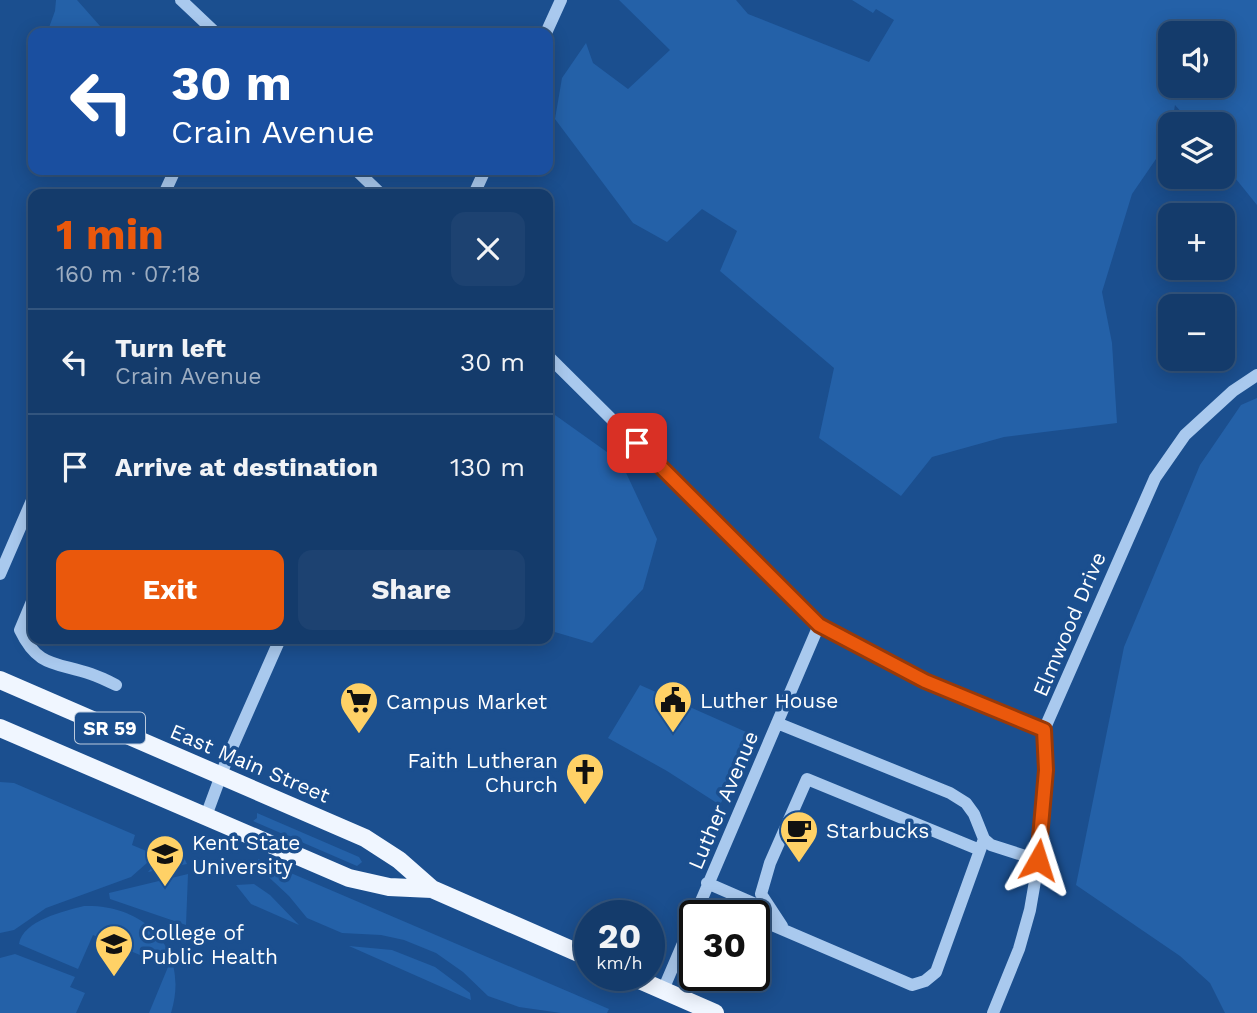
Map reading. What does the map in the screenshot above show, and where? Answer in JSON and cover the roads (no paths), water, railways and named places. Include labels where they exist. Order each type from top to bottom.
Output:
[{"type":"main road","name":"East Main Street","points":[[0,680],[365,838],[400,860],[432,890]]},
{"type":"main road","name":"East Main Street","points":[[0,728],[349,878],[389,887],[432,890],[574,951]]},
{"type":"main road","points":[[665,991],[715,1013]]},
{"type":"street","points":[[181,0],[211,28]]},
{"type":"street","points":[[548,28],[561,0]]},
{"type":"street","points":[[361,175],[377,189]]},
{"type":"street","points":[[553,361],[819,625],[925,681],[1044,730]]},
{"type":"street","name":"Elmwood Drive","points":[[993,1013],[1019,949],[1030,910],[1038,860],[1045,782],[1044,730],[1155,478],[1185,435],[1233,391],[1257,375]]},
{"type":"street","points":[[0,574],[28,510]]},
{"type":"street","points":[[28,611],[20,630],[28,647],[49,663],[91,674],[117,685]]},
{"type":"street","name":"Luther Avenue","points":[[665,985],[819,625]]},
{"type":"street","points":[[206,816],[277,644]]},
{"type":"street","points":[[708,883],[753,903],[772,925],[912,985],[936,972],[982,845],[974,814],[966,803],[950,793],[777,723]]},
{"type":"street","points":[[785,931],[761,894],[770,863],[807,779],[982,845],[991,845],[1038,860]]},
{"type":"place","name":"Luther House","points":[[673,734]]},
{"type":"place","name":"Campus Market","points":[[359,735]]},
{"type":"place","name":"Faith Lutheran Church","points":[[585,806]]},
{"type":"place","name":"Starbucks","points":[[799,864]]},
{"type":"place","name":"Kent State University","points":[[165,888]]},
{"type":"place","name":"College of Public Health","points":[[114,978]]}]
